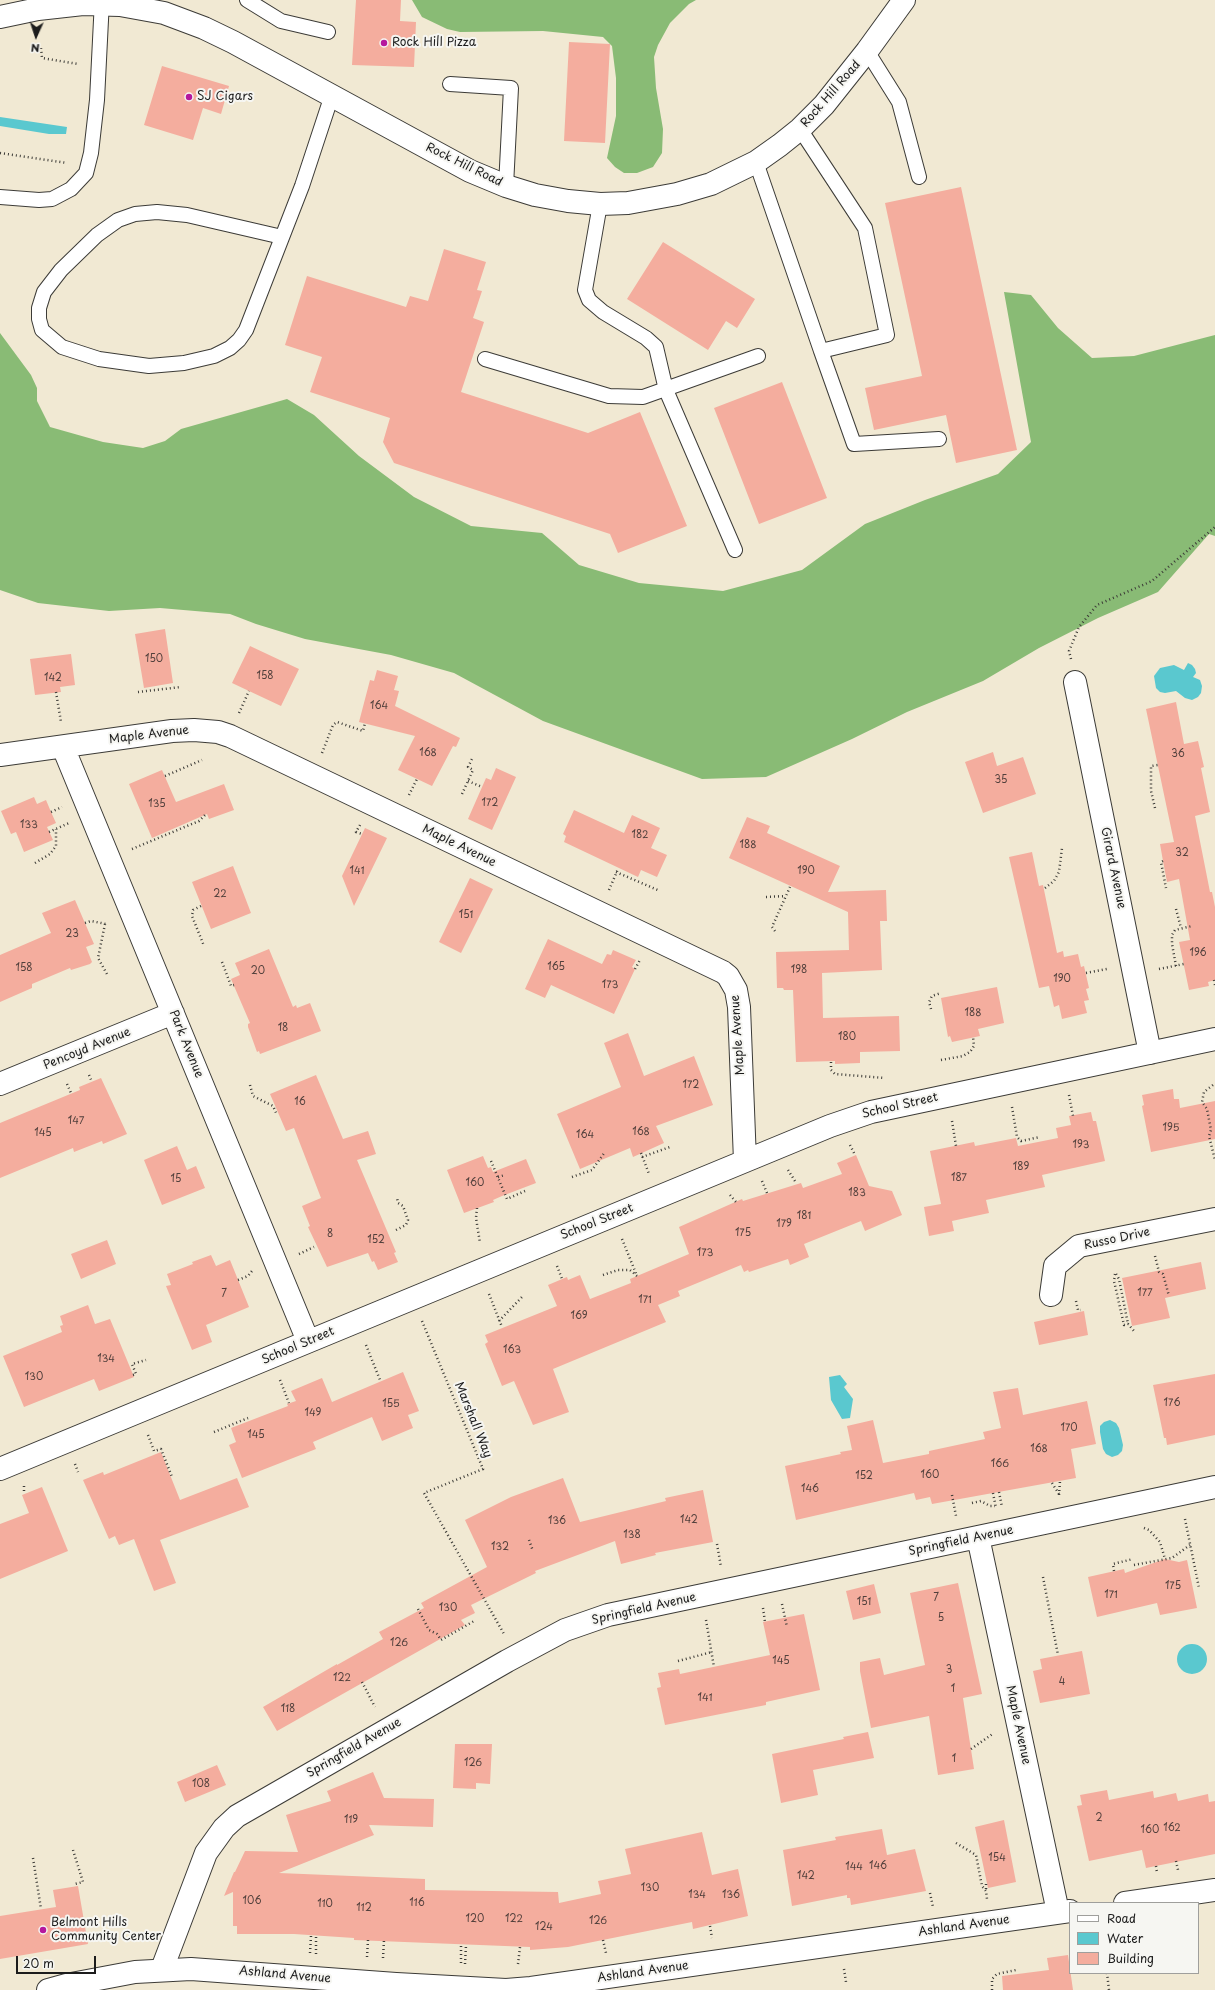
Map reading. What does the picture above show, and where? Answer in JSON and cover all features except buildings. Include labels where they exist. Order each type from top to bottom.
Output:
[{"type":"street","name":"Rock Hill Road","points":[[0,17],[62,6],[102,2],[137,7],[182,19],[233,42],[470,171],[506,186],[542,196],[600,204],[628,203],[677,194],[711,184],[756,162],[800,129],[824,105],[867,51],[904,0]]},
{"type":"street","name":"Girard Avenue","points":[[1075,682],[1150,1053]]},
{"type":"street","name":"Maple Avenue","points":[[0,755],[177,730],[211,731],[230,736],[716,969],[728,976],[736,990],[739,1007],[745,1161]]},
{"type":"street","name":"Park Avenue","points":[[64,746],[308,1341]]},
{"type":"street","name":"Pencoyd Avenue","points":[[0,1084],[173,1013]]},
{"type":"street","name":"School Street","points":[[0,1469],[830,1126],[871,1112],[1215,1039]]},
{"type":"street","name":"Russo Drive","points":[[1051,1295],[1055,1266],[1079,1246],[1215,1219]]},
{"type":"street","name":"Springfield Avenue","points":[[162,1969],[206,1853],[224,1828],[237,1816],[502,1663],[565,1630],[608,1615],[1215,1487]]},
{"type":"street","name":"Maple Avenue","points":[[978,1538],[1064,1911]]},
{"type":"street","points":[[1132,1902],[1215,1890]]},
{"type":"street","name":"Ashland Avenue","points":[[48,1990],[107,1976],[162,1969],[311,1972],[396,1987],[506,1990],[531,1988],[1064,1911]]},
{"type":"lane","points":[[247,0],[281,21],[328,32]]},
{"type":"lane","points":[[0,197],[38,200],[52,199],[71,189],[86,173],[92,153],[97,107],[102,2]]},
{"type":"lane","points":[[867,51],[899,102],[919,177]]},
{"type":"lane","points":[[450,84],[512,88],[506,186]]},
{"type":"lane","points":[[282,237],[187,215],[158,212],[135,214],[118,220],[97,236],[66,265],[44,292],[39,308],[39,319],[42,330],[62,347],[99,359],[149,366],[184,364],[214,356],[230,348],[240,340],[246,330],[302,186],[332,95]]},
{"type":"lane","points":[[800,129],[865,228],[887,334],[821,351]]},
{"type":"lane","points":[[756,162],[854,444],[939,439]]},
{"type":"lane","points":[[600,204],[585,290],[589,300],[603,312],[646,338],[656,348],[666,390],[735,550]]},
{"type":"lane","points":[[485,359],[609,396],[643,397],[758,356]]},
{"type":"path","points":[[41,48],[42,58],[78,64],[78,71]]},
{"type":"path","points":[[0,153],[67,163],[70,159]]},
{"type":"path","points":[[1075,682],[1069,651],[1078,627],[1097,605],[1152,581],[1215,527]]},
{"type":"path","points":[[138,692],[181,687]]},
{"type":"path","points":[[312,776],[333,725],[337,722],[363,731],[365,723]]},
{"type":"path","points":[[462,794],[473,770],[468,767],[472,759]]},
{"type":"path","points":[[165,776],[202,760]]},
{"type":"path","points":[[1155,808],[1151,792],[1151,766],[1158,765]]},
{"type":"path","points":[[468,781],[482,787]]},
{"type":"path","points":[[110,858],[200,821],[206,814]]},
{"type":"path","points":[[35,863],[50,854],[56,846],[56,829]]},
{"type":"path","points":[[1045,888],[1054,881],[1059,872],[1062,848]]},
{"type":"path","points":[[1163,861],[1161,862],[1166,888]]},
{"type":"path","points":[[616,872],[660,891]]},
{"type":"path","points":[[775,931],[772,927],[790,886]]},
{"type":"path","points":[[766,897],[786,896]]},
{"type":"path","points":[[201,906],[193,910],[192,916],[204,946]]},
{"type":"path","points":[[1176,910],[1181,928]]},
{"type":"path","points":[[105,924],[98,958],[108,976]]},
{"type":"path","points":[[1176,966],[1172,935],[1175,930],[1192,926]]},
{"type":"path","points":[[222,962],[231,986],[234,985]]},
{"type":"path","points":[[1214,980],[1215,985]]},
{"type":"path","points":[[931,1009],[929,1002],[932,996],[941,993]]},
{"type":"path","points":[[941,1060],[963,1056],[970,1052],[974,1046],[973,1037]]},
{"type":"path","points":[[831,1062],[831,1070],[836,1074],[885,1078]]},
{"type":"path","points":[[65,1078],[71,1093]]},
{"type":"path","points":[[1008,1083],[1017,1137],[1021,1140],[1040,1137]]},
{"type":"path","points":[[250,1085],[254,1096],[273,1106],[277,1115]]},
{"type":"path","points":[[1213,1085],[1204,1092],[1202,1102],[1207,1109],[1211,1130],[1209,1136],[1214,1160]]},
{"type":"path","points":[[642,1157],[670,1147]]},
{"type":"path","points":[[572,1177],[592,1170],[605,1152]]},
{"type":"path","points":[[641,1153],[649,1174]]},
{"type":"path","points":[[491,1161],[506,1199],[525,1191]]},
{"type":"path","points":[[498,1178],[505,1175]]},
{"type":"path","points":[[396,1230],[406,1225],[408,1220],[403,1206],[398,1203],[397,1198]]},
{"type":"path","points":[[477,1208],[484,1269],[502,1327]]},
{"type":"path","points":[[603,1275],[618,1270],[630,1270],[637,1276],[612,1216]]},
{"type":"path","points":[[1149,1232],[1158,1272],[1163,1274],[1169,1296]]},
{"type":"path","points":[[307,1250],[314,1246]]},
{"type":"path","points":[[1128,1324],[1124,1325],[1114,1281],[1116,1274],[1119,1279],[1128,1324],[1134,1331]]},
{"type":"path","points":[[500,1321],[522,1297]]},
{"type":"path","points":[[357,1321],[380,1380]]},
{"type":"path","name":"Marshall Way","points":[[430,1340],[483,1469],[424,1493],[496,1619]]},
{"type":"path","points":[[133,1375],[136,1374],[132,1364],[146,1360]]},
{"type":"path","points":[[214,1432],[248,1418]]},
{"type":"path","points":[[147,1433],[154,1451],[161,1449],[172,1477]]},
{"type":"path","points":[[1052,1483],[1059,1495],[1060,1481]]},
{"type":"path","points":[[952,1495],[956,1514]]},
{"type":"path","points":[[1180,1495],[1199,1588]]},
{"type":"path","points":[[972,1503],[981,1501],[990,1506],[995,1506]]},
{"type":"path","points":[[1142,1528],[1149,1530],[1160,1542],[1166,1559]]},
{"type":"path","points":[[529,1540],[533,1551]]},
{"type":"path","points":[[1134,1565],[1172,1558],[1190,1545]]},
{"type":"path","points":[[1114,1571],[1113,1564],[1133,1559]]},
{"type":"path","points":[[1043,1577],[1058,1655]]},
{"type":"path","points":[[702,1596],[714,1667]]},
{"type":"path","points":[[781,1597],[787,1627]]},
{"type":"path","points":[[762,1602],[765,1622]]},
{"type":"path","points":[[418,1609],[429,1630],[437,1634],[442,1640],[474,1621]]},
{"type":"path","points":[[678,1661],[712,1652]]},
{"type":"path","points":[[362,1682],[373,1703]]},
{"type":"path","points":[[971,1749],[999,1729]]},
{"type":"path","points":[[956,1843],[976,1855],[982,1886],[986,1891]]},
{"type":"path","points":[[73,1850],[83,1882],[75,1884]]},
{"type":"path","points":[[33,1858],[41,1910]]},
{"type":"path","points":[[986,1884],[987,1906]]},
{"type":"path","points":[[930,1893],[932,1901]]},
{"type":"path","points":[[310,1936],[311,1972]]},
{"type":"path","points":[[311,1972],[316,1936]]},
{"type":"path","points":[[366,1964],[368,1940]]},
{"type":"path","points":[[383,1948],[384,1940]]},
{"type":"path","points":[[460,1970],[461,1944]]},
{"type":"path","points":[[464,1970],[466,1945]]},
{"type":"path","points":[[517,1966],[520,1947]]},
{"type":"path","points":[[992,1990],[992,1979],[997,1974],[1016,1970]]},
{"type":"path","points":[[1107,1974],[1109,1990]]},
{"type":"green space","points":[[412,0],[696,0],[689,4],[670,23],[658,45],[654,57],[656,88],[663,129],[662,153],[653,167],[637,173],[624,173],[615,167],[607,158],[616,116],[616,78],[612,46],[603,37],[543,31],[460,32],[447,29],[422,17]]},
{"type":"green space","points":[[1004,292],[1031,295],[1058,328],[1092,358],[1134,356],[1215,335],[1215,536],[1209,534],[1158,592],[1098,618],[1039,648],[983,681],[907,712],[852,739],[766,777],[702,779],[543,721],[454,673],[391,655],[305,639],[256,624],[230,614],[160,608],[109,611],[38,603],[0,590],[0,333],[31,375],[37,388],[37,401],[50,427],[103,442],[143,448],[165,441],[181,429],[287,399],[314,415],[359,456],[414,497],[471,526],[542,533],[579,565],[639,583],[723,591],[802,570],[865,524],[925,500],[998,474],[1031,442]]},
{"type":"water","points":[[0,117],[67,127],[66,134],[49,134],[0,126]]},
{"type":"water","points":[[1188,663],[1195,669],[1196,673],[1193,677],[1200,680],[1202,686],[1201,693],[1198,697],[1192,700],[1185,698],[1176,691],[1165,693],[1160,692],[1156,688],[1154,676],[1160,668],[1174,665],[1184,670]]},
{"type":"water","points":[[840,1375],[847,1384],[844,1387],[853,1399],[850,1418],[842,1419],[831,1400],[829,1377]]},
{"type":"water","points":[[1110,1420],[1116,1423],[1119,1428],[1123,1445],[1122,1451],[1118,1455],[1112,1457],[1106,1454],[1103,1449],[1100,1432],[1100,1426],[1104,1422]]},
{"type":"water","points":[[1192,1644],[1198,1645],[1206,1653],[1206,1665],[1198,1673],[1192,1674],[1186,1673],[1178,1665],[1177,1659],[1178,1653],[1186,1645]]},
{"type":"place","name":"Rock Hill Pizza","points":[[384,43]]},
{"type":"place","name":"SJ Cigars","points":[[189,97]]},
{"type":"place","name":"Belmont Hills Community Center","points":[[43,1930]]}]
